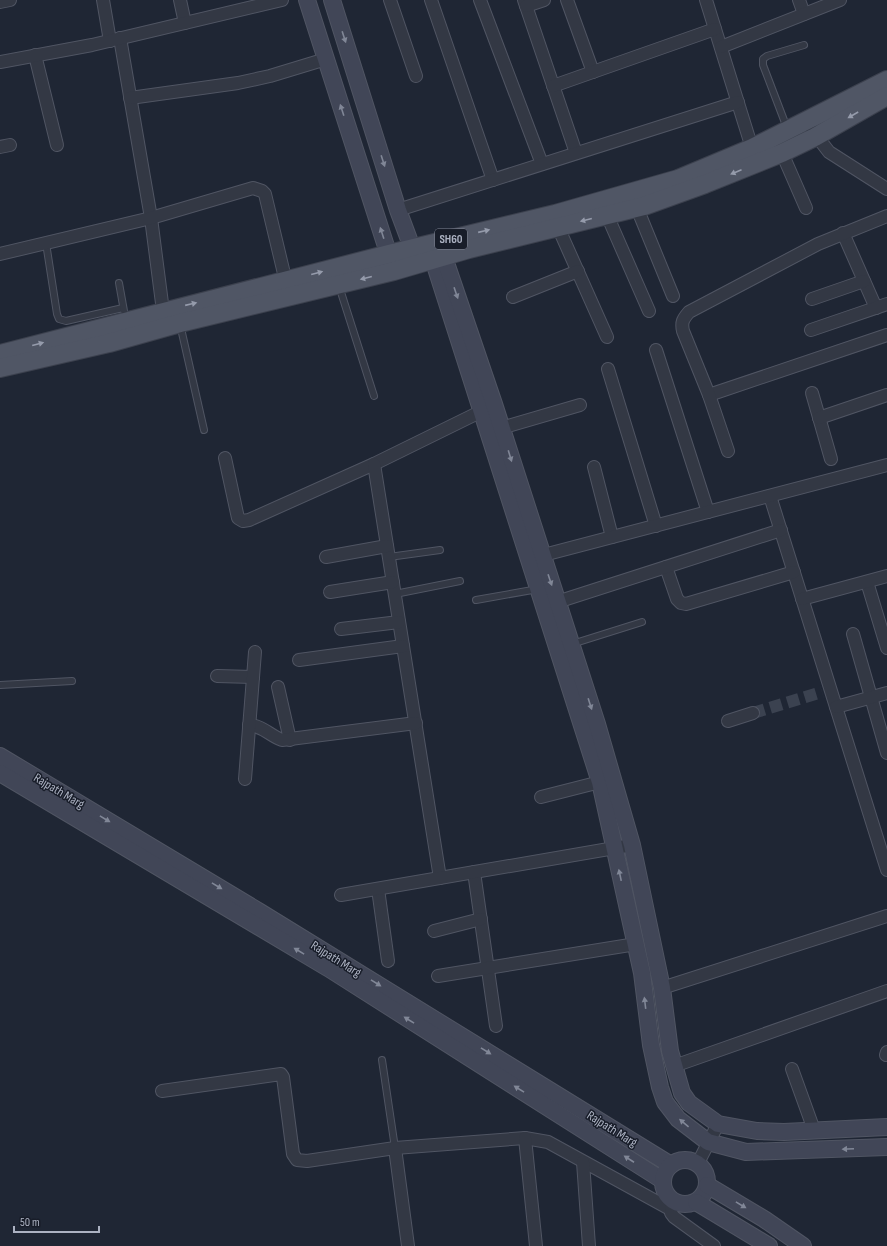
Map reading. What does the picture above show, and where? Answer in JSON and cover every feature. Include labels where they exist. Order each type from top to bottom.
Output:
[{"type":"main road","name":"SH60","points":[[427,257],[678,179],[752,148],[887,80]]},
{"type":"main road","name":"SH60","points":[[0,354],[125,314],[163,311],[286,282],[391,262],[427,257],[637,208],[705,184],[782,153],[887,96]]},
{"type":"main road","name":"SH60","points":[[0,368],[109,343],[180,323],[339,284],[391,262]]},
{"type":"street","points":[[0,2],[10,0]]},
{"type":"street","points":[[103,0],[115,39],[130,98],[151,218],[163,311]]},
{"type":"street","points":[[180,0],[185,23]]},
{"type":"street","points":[[0,62],[115,39],[282,0]]},
{"type":"street","points":[[307,0],[391,262]]},
{"type":"street","points":[[332,0],[398,210],[427,257],[488,408],[535,557],[557,602],[564,646],[600,782],[636,944],[642,973],[651,1045],[665,1102],[678,1119],[708,1142],[746,1152],[887,1147]]},
{"type":"street","points":[[390,0],[416,76]]},
{"type":"street","points":[[431,0],[493,180]]},
{"type":"street","points":[[480,0],[542,164]]},
{"type":"street","points":[[544,0],[525,3],[576,153]]},
{"type":"street","points":[[567,0],[593,72]]},
{"type":"street","points":[[706,0],[752,148]]},
{"type":"street","points":[[799,0],[804,14]]},
{"type":"street","points":[[721,47],[840,0]]},
{"type":"street","points":[[553,86],[715,29]]},
{"type":"street","points":[[36,55],[57,145]]},
{"type":"street","points":[[130,98],[238,83],[270,76],[326,59]]},
{"type":"street","points":[[398,210],[738,102]]},
{"type":"street","points":[[807,120],[815,136],[829,152],[887,189]]},
{"type":"street","points":[[782,153],[806,208]]},
{"type":"street","points":[[0,254],[151,218],[253,188],[258,188],[265,194],[286,282]]},
{"type":"street","points":[[637,208],[673,296]]},
{"type":"street","points":[[607,215],[649,311]]},
{"type":"street","points":[[728,452],[709,395],[683,331],[681,324],[683,318],[689,312],[818,244],[887,216]]},
{"type":"street","points":[[558,227],[607,337]]},
{"type":"street","points":[[811,330],[882,306],[864,281],[843,233]]},
{"type":"street","points":[[513,297],[578,271]]},
{"type":"street","points":[[812,299],[864,281]]},
{"type":"street","points":[[709,395],[887,335]]},
{"type":"street","points":[[656,350],[708,512]]},
{"type":"street","points":[[608,369],[656,526]]},
{"type":"street","points":[[812,393],[831,459]]},
{"type":"street","points":[[819,418],[887,396]]},
{"type":"street","points":[[502,428],[580,405]]},
{"type":"street","points":[[488,408],[502,428],[535,557],[539,589],[564,646],[632,845],[662,988],[666,1032],[682,1093],[689,1103],[718,1124],[757,1131],[887,1127]]},
{"type":"street","points":[[225,458],[238,518],[243,521],[374,464],[488,408]]},
{"type":"street","points":[[374,464],[440,878]]},
{"type":"street","points":[[535,557],[887,465]]},
{"type":"street","points":[[594,467],[612,537]]},
{"type":"street","points":[[770,496],[802,599],[826,691],[836,707],[885,855],[887,870]]},
{"type":"street","points":[[557,602],[781,530]]},
{"type":"street","points":[[326,557],[388,551]]},
{"type":"street","points":[[666,567],[677,600],[686,604],[794,572]]},
{"type":"street","points":[[802,599],[887,576]]},
{"type":"street","points":[[867,582],[887,648]]},
{"type":"street","points":[[330,592],[394,588]]},
{"type":"street","points":[[341,629],[399,622]]},
{"type":"street","points":[[853,634],[887,753]]},
{"type":"street","points":[[299,660],[403,646]]},
{"type":"street","points":[[245,779],[255,652]]},
{"type":"street","points":[[217,676],[253,677]]},
{"type":"street","points":[[278,687],[290,740]]},
{"type":"street","points":[[836,707],[887,693]]},
{"type":"street","points":[[728,721],[753,713]]},
{"type":"street","points":[[249,726],[258,726],[267,730],[274,737],[282,740],[290,740],[416,723]]},
{"type":"street","name":"Rajpath Marg","points":[[0,756],[260,912],[671,1165]]},
{"type":"street","name":"Rajpath Marg","points":[[0,773],[328,968],[662,1180]]},
{"type":"street","points":[[541,797],[600,782]]},
{"type":"street","points":[[342,895],[632,845]]},
{"type":"street","points":[[474,872],[496,1026]]},
{"type":"street","points":[[378,889],[388,961]]},
{"type":"street","points":[[662,988],[887,916]]},
{"type":"street","points":[[434,931],[481,919]]},
{"type":"street","points":[[438,976],[636,944]]},
{"type":"street","points":[[674,1066],[887,991]]},
{"type":"street","points":[[792,1069],[814,1130]]},
{"type":"street","points":[[162,1091],[281,1074],[283,1077],[293,1154],[297,1160],[308,1160],[395,1148],[525,1138],[548,1142],[583,1162],[672,1206],[696,1202],[705,1194],[707,1185],[705,1172],[698,1163],[687,1159],[675,1162],[666,1169],[662,1180],[664,1192],[672,1206],[674,1217],[714,1246]]},
{"type":"street","points":[[698,1163],[718,1124]]},
{"type":"street","points":[[525,1138],[536,1246]]},
{"type":"street","points":[[395,1148],[408,1246]]},
{"type":"street","points":[[583,1162],[589,1246]]},
{"type":"street","points":[[707,1185],[764,1219],[803,1246]]},
{"type":"street","points":[[696,1202],[769,1246]]},
{"type":"lane","points":[[788,130],[763,65],[763,59],[767,56],[804,45]]},
{"type":"lane","points":[[46,243],[57,314],[60,318],[66,321],[125,314],[119,284]]},
{"type":"lane","points":[[339,284],[374,396]]},
{"type":"lane","points":[[180,323],[204,430]]},
{"type":"lane","points":[[388,551],[440,550]]},
{"type":"lane","points":[[394,588],[460,581]]},
{"type":"lane","points":[[476,600],[539,589]]},
{"type":"lane","points":[[564,646],[642,622]]},
{"type":"lane","points":[[0,685],[72,681]]},
{"type":"lane","points":[[382,1060],[395,1148]]},
{"type":"tunnel","points":[[753,713],[822,692]]}]
